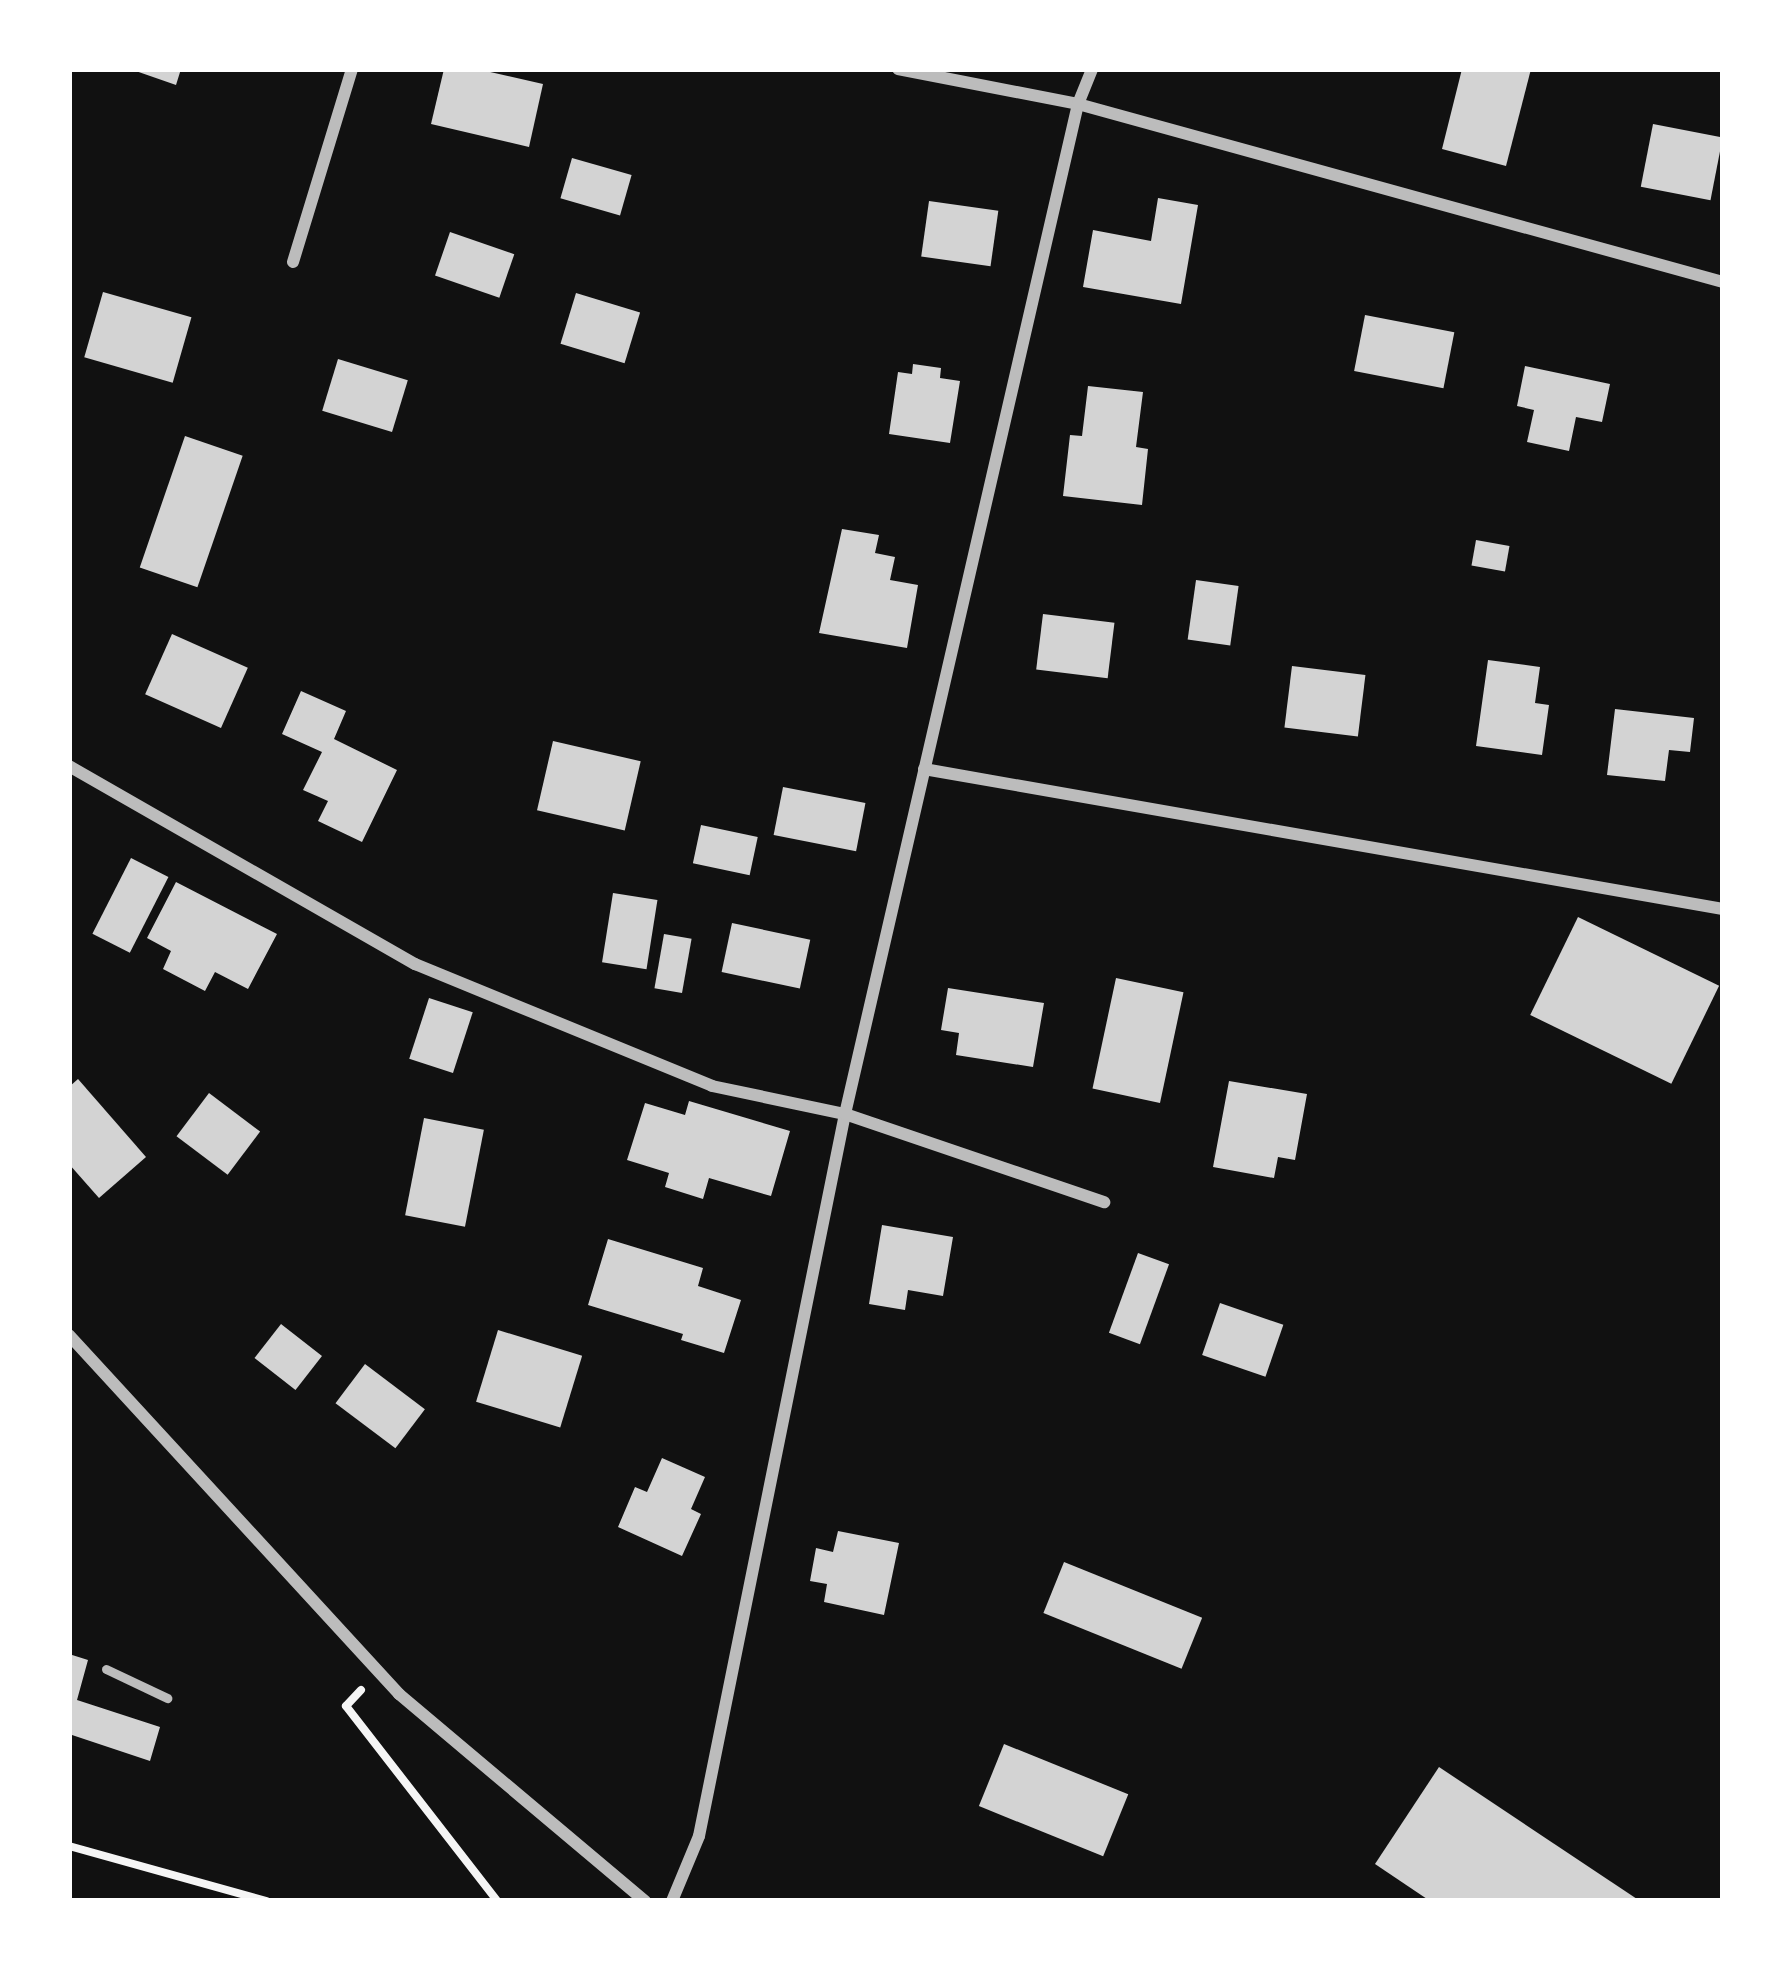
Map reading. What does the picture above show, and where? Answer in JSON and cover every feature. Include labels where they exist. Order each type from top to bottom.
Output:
[{"type":"street","points":[[292,262],[352,69]]},
{"type":"street","points":[[898,69],[1078,104],[1723,283]]},
{"type":"street","points":[[673,1901],[699,1836],[845,1114],[1078,104],[1092,69]]},
{"type":"street","points":[[69,766],[415,964],[712,1086],[845,1114],[1104,1202]]},
{"type":"street","points":[[924,769],[1723,910]]},
{"type":"street","points":[[69,1335],[399,1694],[645,1901]]},
{"type":"lane","points":[[106,1669],[167,1698]]},
{"type":"path","points":[[69,1846],[266,1901]]},
{"type":"building","points":[[130,69],[181,69],[176,85]]},
{"type":"building","points":[[444,69],[477,69],[543,84],[529,147],[431,124]]},
{"type":"building","points":[[1462,69],[1531,69],[1506,166],[1442,149]]},
{"type":"building","points":[[1653,124],[1723,138],[1710,200],[1641,187]]},
{"type":"building","points":[[572,158],[632,175],[620,215],[560,198]]},
{"type":"building","points":[[1158,198],[1198,205],[1181,304],[1083,287],[1093,230],[1151,241]]},
{"type":"building","points":[[929,201],[998,211],[991,266],[921,256]]},
{"type":"building","points":[[450,232],[514,254],[499,298],[435,275]]},
{"type":"building","points":[[103,292],[191,317],[173,383],[84,357]]},
{"type":"building","points":[[576,293],[640,313],[625,363],[561,344]]},
{"type":"building","points":[[1365,315],[1454,332],[1443,388],[1354,371]]},
{"type":"building","points":[[338,359],[408,380],[392,432],[322,411]]},
{"type":"building","points":[[913,364],[941,368],[940,378],[960,381],[950,443],[889,434],[898,372],[912,374]]},
{"type":"building","points":[[1525,366],[1610,384],[1602,422],[1576,417],[1569,451],[1527,442],[1534,410],[1517,406]]},
{"type":"building","points":[[1088,386],[1143,392],[1136,447],[1148,449],[1142,505],[1063,496],[1070,435],[1082,436]]},
{"type":"building","points":[[185,436],[243,456],[197,587],[140,567]]},
{"type":"building","points":[[842,529],[879,535],[875,553],[895,557],[890,580],[918,585],[907,648],[819,633]]},
{"type":"building","points":[[1476,540],[1509,546],[1505,572],[1471,566]]},
{"type":"building","points":[[1196,580],[1239,586],[1230,645],[1188,639]]},
{"type":"building","points":[[1043,614],[1114,623],[1108,678],[1036,670]]},
{"type":"building","points":[[172,634],[248,668],[221,728],[145,694]]},
{"type":"building","points":[[1488,660],[1540,667],[1535,703],[1549,705],[1542,755],[1476,746]]},
{"type":"building","points":[[1292,666],[1365,675],[1358,737],[1284,728]]},
{"type":"building","points":[[301,691],[346,711],[334,739],[397,770],[362,842],[318,821],[328,801],[303,790],[322,752],[282,734]]},
{"type":"building","points":[[1615,709],[1694,718],[1690,752],[1669,750],[1665,781],[1607,775]]},
{"type":"building","points":[[553,741],[641,761],[625,830],[537,810]]},
{"type":"building","points":[[783,787],[865,803],[856,851],[774,835]]},
{"type":"building","points":[[701,825],[758,837],[750,875],[693,863]]},
{"type":"building","points":[[131,858],[168,877],[130,953],[92,934]]},
{"type":"building","points":[[176,882],[277,934],[248,989],[215,972],[205,991],[163,969],[171,951],[147,938]]},
{"type":"building","points":[[613,893],[657,900],[646,969],[602,962]]},
{"type":"building","points":[[1578,917],[1719,986],[1671,1084],[1530,1015]]},
{"type":"building","points":[[732,923],[810,940],[800,989],[722,972]]},
{"type":"building","points":[[664,934],[692,939],[682,993],[654,988]]},
{"type":"building","points":[[1116,978],[1183,992],[1160,1103],[1093,1089]]},
{"type":"building","points":[[948,988],[1044,1003],[1033,1067],[956,1055],[959,1033],[941,1030]]},
{"type":"building","points":[[429,998],[473,1012],[453,1073],[409,1059]]},
{"type":"building","points":[[78,1079],[146,1157],[99,1198],[69,1164],[69,1087]]},
{"type":"building","points":[[1229,1081],[1307,1094],[1295,1160],[1278,1157],[1274,1178],[1213,1167]]},
{"type":"building","points":[[209,1093],[260,1132],[228,1175],[177,1136]]},
{"type":"building","points":[[689,1101],[790,1131],[771,1196],[709,1178],[703,1199],[665,1187],[669,1173],[627,1160],[645,1103],[685,1115]]},
{"type":"building","points":[[424,1118],[484,1130],[465,1227],[405,1215]]},
{"type":"building","points":[[882,1225],[953,1237],[943,1296],[908,1290],[905,1310],[869,1304]]},
{"type":"building","points":[[608,1239],[703,1268],[698,1286],[741,1300],[724,1353],[681,1340],[683,1334],[588,1305]]},
{"type":"building","points":[[1138,1253],[1169,1264],[1140,1344],[1109,1333]]},
{"type":"building","points":[[1220,1303],[1283,1325],[1265,1377],[1202,1355]]},
{"type":"building","points":[[281,1324],[322,1356],[296,1390],[255,1358]]},
{"type":"building","points":[[498,1330],[582,1356],[560,1427],[476,1402]]},
{"type":"building","points":[[365,1364],[425,1409],[395,1448],[336,1403]]},
{"type":"building","points":[[662,1458],[705,1477],[691,1509],[701,1514],[682,1556],[618,1527],[635,1487],[647,1492]]},
{"type":"building","points":[[838,1531],[899,1543],[884,1615],[824,1602],[827,1584],[810,1581],[816,1548],[833,1552]]},
{"type":"building","points":[[1064,1562],[1202,1618],[1182,1669],[1043,1613]]},
{"type":"building","points":[[69,1654],[88,1660],[77,1700],[160,1727],[150,1761],[69,1734]]},
{"type":"building","points":[[1004,1744],[1128,1794],[1103,1856],[979,1806]]},
{"type":"building","points":[[1439,1767],[1640,1901],[1430,1901],[1375,1864]]}]
